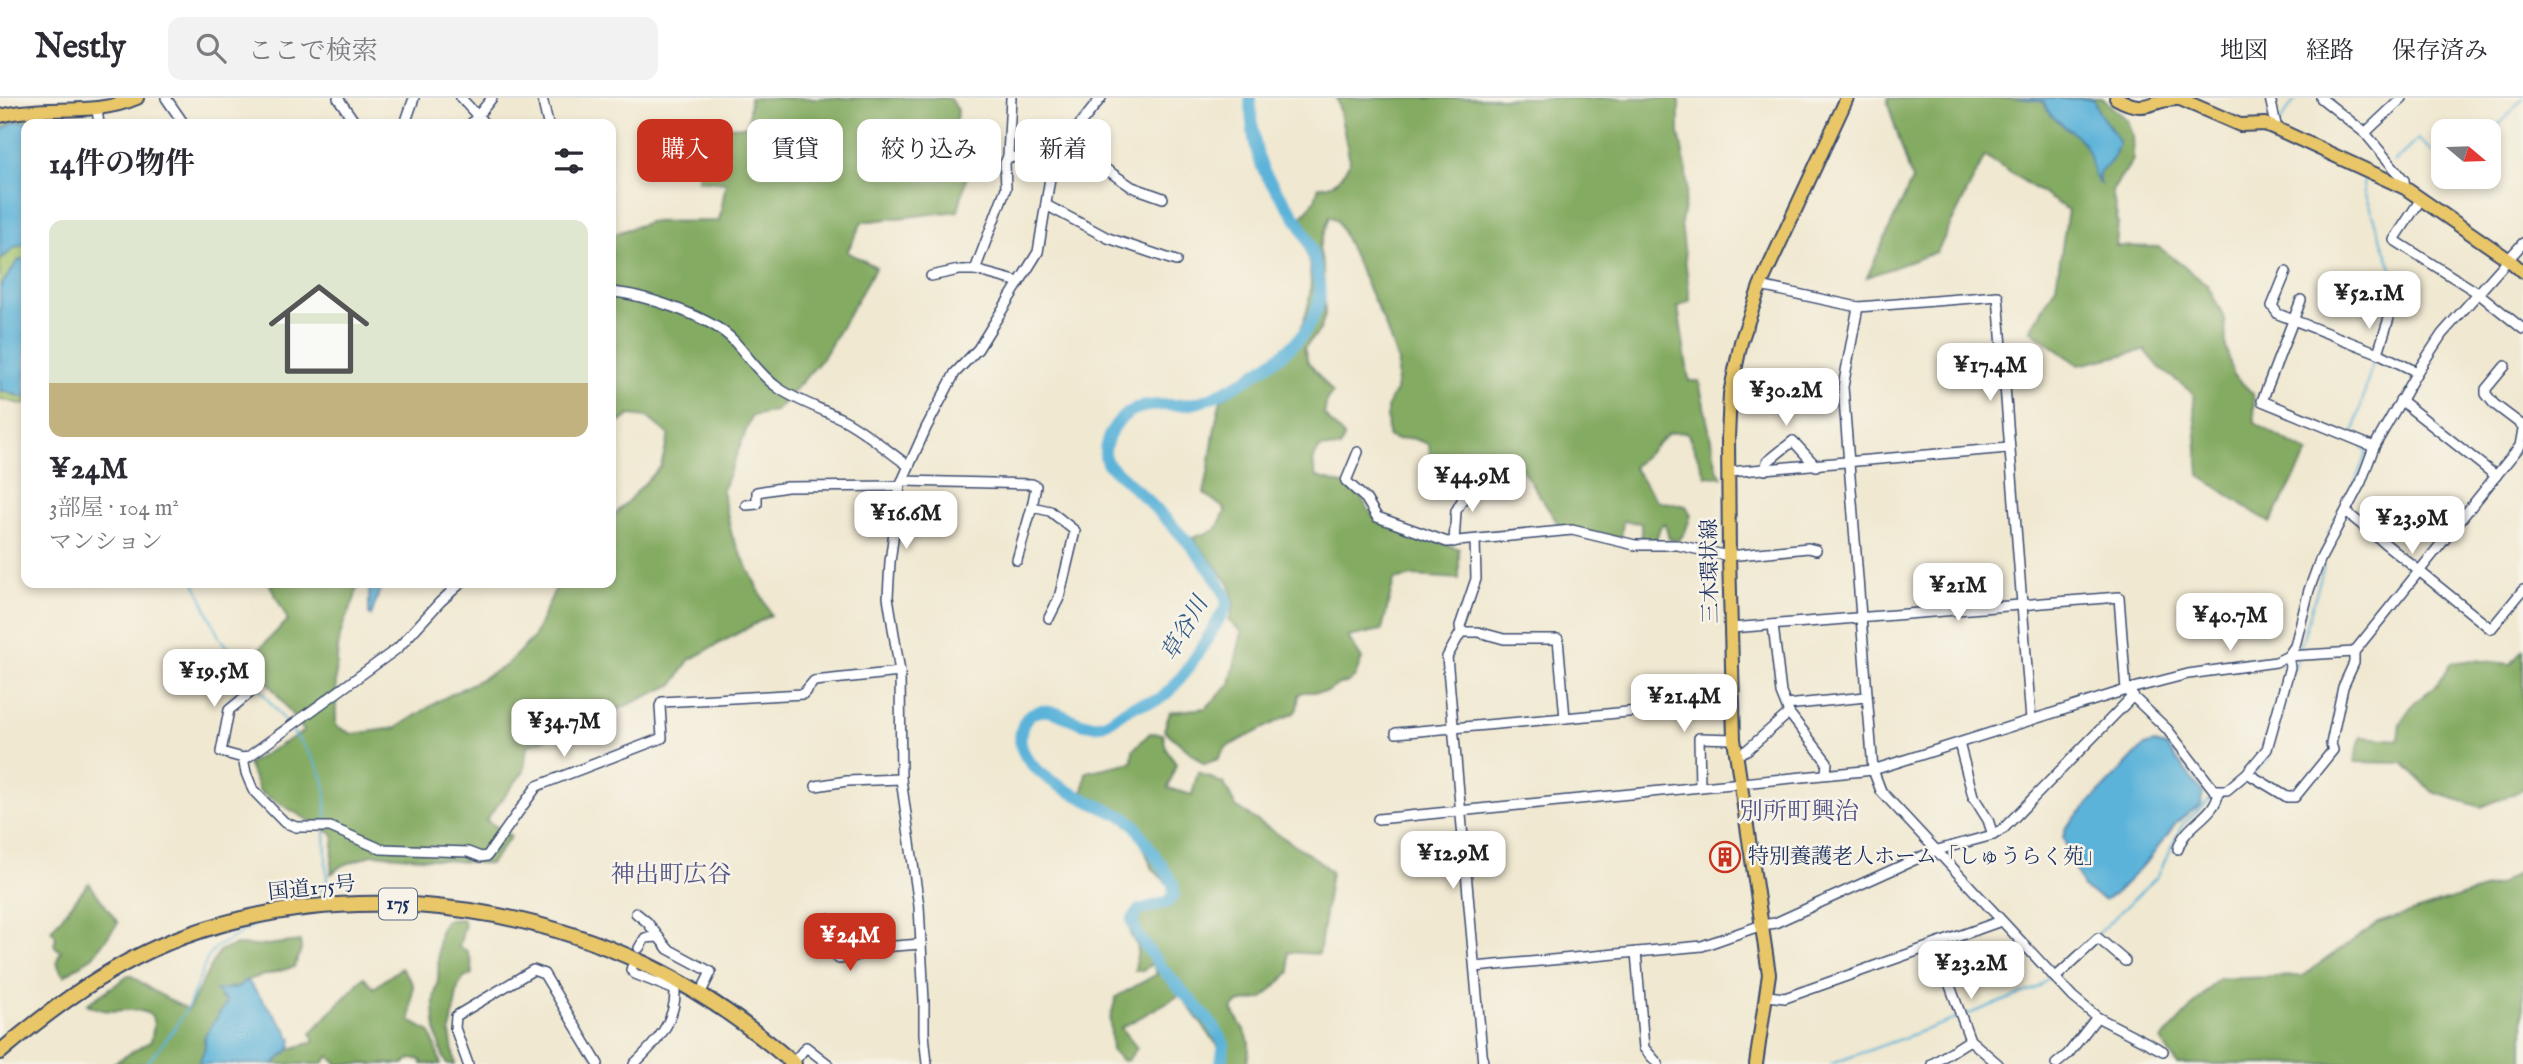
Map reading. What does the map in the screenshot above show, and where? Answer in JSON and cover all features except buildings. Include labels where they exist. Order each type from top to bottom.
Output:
[{"type":"highway","name":"国道175号","points":[[0,1052],[89,984],[181,937],[225,923],[305,908],[378,904],[448,908],[488,914],[580,938],[645,964],[678,986],[700,994],[793,1063]]},
{"type":"main road","points":[[0,116],[18,111],[97,110],[137,98]]},
{"type":"main road","name":"三木環状線","points":[[1756,1064],[1769,974],[1734,739],[1729,556],[1730,394],[1741,342],[1760,286],[1847,98]]},
{"type":"main road","points":[[2116,98],[2131,106],[2146,106],[2170,98],[2180,99],[2240,125],[2265,124],[2277,129],[2405,188],[2523,272]]},
{"type":"street","points":[[166,98],[181,119]]},
{"type":"street","points":[[338,98],[353,119]]},
{"type":"street","points":[[407,119],[414,98]]},
{"type":"street","points":[[461,98],[476,119]]},
{"type":"street","points":[[542,98],[547,119]]},
{"type":"street","points":[[975,270],[1006,188],[1005,163],[1008,156],[1011,98]]},
{"type":"street","points":[[1084,119],[1101,98]]},
{"type":"street","points":[[2270,98],[2277,129]]},
{"type":"street","points":[[2321,98],[2365,133],[2404,180],[2405,188]]},
{"type":"street","points":[[2365,133],[2402,98]]},
{"type":"street","points":[[480,119],[494,99]]},
{"type":"street","points":[[97,110],[98,119]]},
{"type":"street","points":[[1008,156],[1015,158]]},
{"type":"street","points":[[1111,173],[1132,187],[1163,198]]},
{"type":"street","points":[[927,1064],[914,866],[901,779],[900,671],[888,597],[890,562],[901,484],[955,373],[978,349],[1038,252],[1050,182]]},
{"type":"street","points":[[2421,199],[2394,240],[2478,293],[2523,329]]},
{"type":"street","points":[[1046,205],[1108,238],[1175,261]]},
{"type":"street","points":[[1731,628],[2119,597],[2129,693],[2167,729],[2214,790],[2227,790],[2248,773],[2267,750],[2290,667],[2288,656],[2295,646],[2309,590],[2320,560],[2361,482],[2374,447],[2442,334],[2523,243]]},
{"type":"street","points":[[931,276],[959,270],[975,270],[1019,282]]},
{"type":"street","points":[[2286,272],[2272,306],[2278,314],[2378,353],[2417,372]]},
{"type":"street","points":[[1760,286],[1858,307],[1998,296],[2031,720]]},
{"type":"street","points":[[616,292],[651,299],[724,332],[747,360],[778,388],[858,428],[909,466]]},
{"type":"street","points":[[2301,300],[2262,401],[2374,447]]},
{"type":"street","points":[[1858,307],[1843,387],[1872,770],[1881,791],[2073,997],[2098,1017],[2164,1051]]},
{"type":"street","points":[[2378,353],[2389,318]]},
{"type":"street","points":[[2248,773],[2287,797],[2295,797],[2333,750],[2331,744],[2343,687],[2354,663],[2354,652],[2520,446],[2523,427],[2494,404],[2486,394],[2486,389],[2505,366]]},
{"type":"street","points":[[2400,400],[2496,476]]},
{"type":"street","points":[[1765,470],[1767,461],[1793,441],[1816,466]]},
{"type":"street","points":[[1729,472],[2008,448]]},
{"type":"street","points":[[1358,452],[1346,481],[1366,499],[1377,517],[1447,542],[1572,530],[1635,545],[1677,545],[1729,556],[1808,548],[1816,550]]},
{"type":"street","points":[[1454,542],[1456,511],[1473,481]]},
{"type":"street","points":[[746,505],[757,504],[757,492],[787,487],[1032,484],[1037,486],[1017,560]]},
{"type":"street","points":[[1032,506],[1050,511],[1075,531],[1059,598],[1049,618]]},
{"type":"street","points":[[2346,512],[2491,629],[2523,590]]},
{"type":"street","points":[[1475,540],[1476,579],[1460,626],[1461,632],[1447,656],[1483,1064]]},
{"type":"street","points":[[251,692],[229,710],[220,752],[248,757],[279,737],[398,648],[455,588]]},
{"type":"street","points":[[1773,625],[1781,693],[1788,709],[1827,762],[1826,774]]},
{"type":"street","points":[[1461,632],[1478,632],[1504,639],[1558,639],[1565,718]]},
{"type":"street","points":[[1378,819],[1872,770],[2188,674],[2276,662],[2288,656],[2354,652]]},
{"type":"street","points":[[243,758],[253,790],[284,822],[296,827],[330,827],[381,849],[468,852],[481,857],[487,856],[537,786],[662,738],[662,702],[803,694],[814,681],[900,671]]},
{"type":"street","points":[[1475,967],[1702,946],[1775,923],[1934,850],[1993,835],[2003,829],[2129,693]]},
{"type":"street","points":[[1737,755],[1747,750],[1788,709],[1866,697]]},
{"type":"street","points":[[1396,733],[1732,702]]},
{"type":"street","points":[[1700,787],[1699,738],[1734,739]]},
{"type":"street","points":[[1959,743],[1973,796],[1988,820],[1993,835]]},
{"type":"street","points":[[816,786],[847,781],[901,779]]},
{"type":"street","points":[[2178,849],[2181,839],[2218,802],[2219,791]]},
{"type":"street","points":[[636,913],[674,953],[711,972],[700,994]]},
{"type":"street","points":[[827,919],[833,954],[839,959],[882,947],[921,944]]},
{"type":"street","points":[[1767,996],[1785,998],[2001,921]]},
{"type":"street","points":[[639,948],[645,938],[658,937]]},
{"type":"street","points":[[2055,978],[2098,938],[2125,961]]},
{"type":"street","points":[[1935,944],[1969,1040],[1998,1064]]},
{"type":"street","points":[[1636,953],[1644,1048],[1658,1064]]},
{"type":"street","points":[[632,967],[631,970],[635,974],[678,986],[675,1002],[659,1040],[634,1064]]},
{"type":"street","points":[[468,1064],[455,1028],[456,1016],[533,970],[544,974],[598,1064]]},
{"type":"street","points":[[2056,1064],[2068,1054],[2098,1017]]},
{"type":"street","points":[[1933,1064],[1969,1040]]},
{"type":"street","points":[[793,1063],[806,1047],[828,1064]]},
{"type":"green space","points":[[750,98],[949,98],[958,110],[956,119],[857,119],[857,182],[965,182],[958,211],[862,222],[847,252],[876,267],[823,358],[776,411],[752,416],[722,491],[732,536],[771,615],[689,660],[674,684],[527,746],[524,771],[486,820],[511,836],[490,864],[374,854],[341,866],[331,874],[334,835],[260,792],[248,764],[304,731],[250,658],[288,620],[272,588],[357,588],[339,639],[336,677],[336,726],[352,734],[396,728],[440,700],[504,667],[533,638],[556,588],[616,588],[616,514],[661,466],[669,435],[647,417],[630,415],[616,425],[616,233],[649,222],[719,221],[726,183],[717,182],[733,182],[733,127],[747,126],[747,182],[843,182],[843,119],[748,119]]},
{"type":"green space","points":[[1337,98],[1679,98],[1679,133],[1687,189],[1681,223],[1690,301],[1678,307],[1689,381],[1699,381],[1717,469],[1722,477],[1706,476],[1687,432],[1669,433],[1633,467],[1657,501],[1686,506],[1691,515],[1679,540],[1669,539],[1665,524],[1661,525],[1656,539],[1649,544],[1641,539],[1641,523],[1623,521],[1621,538],[1561,528],[1520,466],[1511,481],[1492,481],[1478,476],[1472,485],[1442,472],[1433,462],[1429,444],[1411,438],[1397,440],[1388,436],[1387,409],[1396,392],[1398,362],[1384,322],[1337,220],[1330,216],[1319,248],[1323,266],[1325,315],[1320,330],[1304,348],[1308,362],[1333,393],[1327,399],[1324,415],[1344,437],[1340,448],[1321,447],[1314,458],[1315,472],[1317,477],[1342,484],[1359,495],[1375,519],[1459,549],[1459,579],[1413,576],[1394,580],[1382,630],[1348,637],[1362,659],[1355,677],[1327,692],[1299,694],[1294,713],[1226,747],[1218,759],[1204,764],[1164,730],[1170,712],[1206,708],[1230,684],[1242,632],[1229,621],[1234,605],[1230,584],[1192,538],[1216,530],[1226,510],[1204,493],[1221,400],[1256,379],[1283,356],[1304,322],[1311,284],[1304,245],[1296,225],[1315,200],[1319,186],[1330,185],[1339,180],[1350,161]]},
{"type":"green space","points":[[1888,98],[2102,98],[2127,120],[2132,135],[2133,160],[2112,191],[2118,223],[2116,246],[2159,247],[2207,285],[2225,319],[2226,348],[2233,374],[2253,394],[2255,423],[2308,453],[2270,523],[2199,475],[2193,393],[2161,369],[2145,350],[2079,365],[2030,330],[2056,286],[2068,210],[1985,156],[1937,252],[1867,277],[1912,180]]},
{"type":"green space","points":[[63,115],[77,116],[78,119],[21,119],[21,122],[14,122],[0,131],[0,121],[22,117]]},
{"type":"green space","points":[[21,245],[21,260],[0,287],[0,260]]},
{"type":"green space","points":[[0,390],[21,396],[21,404],[0,399]]},
{"type":"green space","points":[[2523,650],[2523,790],[2481,807],[2433,792],[2403,763],[2354,762],[2361,737],[2398,740],[2400,723],[2414,703],[2438,684],[2451,663],[2474,660],[2511,664]]},
{"type":"green space","points":[[1150,733],[1163,734],[1166,749],[1176,764],[1168,788],[1192,795],[1198,772],[1224,784],[1236,807],[1319,861],[1331,872],[1319,954],[1288,952],[1290,972],[1263,998],[1238,1003],[1232,1009],[1248,1040],[1246,1064],[1226,1064],[1227,1058],[1180,995],[1121,1028],[1137,1048],[1128,1060],[1123,1061],[1112,1051],[1110,1020],[1116,997],[1157,974],[1152,963],[1143,971],[1135,971],[1138,947],[1131,936],[1128,921],[1144,911],[1172,903],[1168,884],[1152,868],[1131,816],[1083,793],[1086,772],[1132,762],[1133,750]]},
{"type":"green space","points":[[2523,870],[2523,1064],[2177,1064],[2161,1040],[2218,979],[2302,976],[2378,923],[2499,884]]},
{"type":"green space","points":[[89,883],[118,923],[93,956],[64,976],[58,964],[61,951],[54,946],[56,936],[51,930]]},
{"type":"green space","points":[[462,919],[465,923],[459,947],[467,951],[472,974],[464,978],[458,987],[450,1033],[455,1064],[447,1064],[439,1043],[434,1013],[439,940],[446,920]]},
{"type":"green space","points":[[300,941],[301,950],[294,967],[247,980],[237,988],[230,987],[219,997],[227,1002],[204,1038],[205,1048],[199,1064],[112,1064],[151,1041],[154,1025],[152,1016],[136,1010],[104,1010],[87,1004],[130,975],[188,1010],[219,951],[236,945],[258,946]]},
{"type":"green space","points":[[401,968],[413,984],[410,1021],[430,1032],[441,1064],[422,1064],[421,1060],[414,1059],[404,1064],[337,1064],[329,1056],[322,1064],[273,1064],[290,1049],[314,1042],[311,1033],[364,977],[374,988]]},
{"type":"water","points":[[2020,98],[2093,99],[2119,144],[2112,159],[2099,173],[2101,185],[2095,176],[2088,150],[2080,139],[2056,120],[2044,102]]},
{"type":"water","points":[[14,122],[21,122],[21,245],[0,260],[0,131]]},
{"type":"water","points":[[21,260],[21,396],[0,390],[0,287]]},
{"type":"water","points":[[369,588],[380,588],[371,616]]},
{"type":"water","points":[[2155,743],[2167,747],[2203,793],[2201,805],[2177,822],[2150,858],[2116,893],[2104,900],[2083,888],[2063,837],[2066,827],[2144,746]]},
{"type":"water","points":[[247,980],[288,1032],[289,1038],[292,1038],[290,1049],[273,1064],[199,1064],[205,1048],[205,1036],[227,1002],[215,990],[237,988]]},
{"type":"waterway","name":"草谷川","points":[[1221,1064],[1224,1044],[1213,1025],[1160,966],[1139,937],[1132,921],[1139,910],[1168,902],[1174,895],[1173,883],[1134,824],[1077,796],[1042,774],[1029,761],[1022,747],[1021,732],[1026,719],[1036,712],[1050,711],[1084,724],[1097,725],[1107,723],[1133,706],[1159,699],[1177,683],[1227,605],[1222,590],[1196,551],[1107,463],[1105,450],[1113,429],[1128,413],[1143,407],[1203,401],[1234,386],[1293,345],[1305,332],[1315,314],[1319,301],[1319,286],[1311,248],[1301,226],[1260,163],[1250,98]]},
{"type":"waterway","points":[[2279,124],[2296,98]]},
{"type":"waterway","points":[[2501,122],[2523,98]]},
{"type":"waterway","points":[[91,115],[92,119]]},
{"type":"waterway","points":[[2394,162],[2418,139],[2431,150]]},
{"type":"waterway","points":[[2367,178],[2363,183],[2364,192],[2395,276],[2382,325]]},
{"type":"waterway","points":[[2354,433],[2374,357]]},
{"type":"waterway","points":[[2328,534],[2356,480],[2367,452],[2363,447]]},
{"type":"waterway","points":[[2299,652],[2324,566]]},
{"type":"waterway","points":[[197,588],[219,637],[287,724]]},
{"type":"waterway","points":[[2290,682],[2297,660]]},
{"type":"waterway","points":[[292,731],[321,772],[326,794],[325,823]]},
{"type":"waterway","points":[[2253,774],[2268,759],[2270,751]]},
{"type":"waterway","points":[[2235,790],[2249,778]]},
{"type":"waterway","points":[[2096,935],[2157,877],[2182,825],[2213,797]]},
{"type":"waterway","points":[[299,902],[327,884],[325,832]]},
{"type":"waterway","points":[[146,1064],[188,1007],[208,957],[215,948],[260,922]]},
{"type":"waterway","points":[[1964,1016],[2039,987],[2050,976]]},
{"type":"waterway","points":[[1831,1064],[1958,1018]]},
{"type":"place","name":"特別養護老人ホーム「しゅうらく苑」","points":[[1725,857]]},
{"type":"district","name":"別所町興治","points":[[1799,812]]},
{"type":"district","name":"神出町広谷","points":[[671,875]]}]
